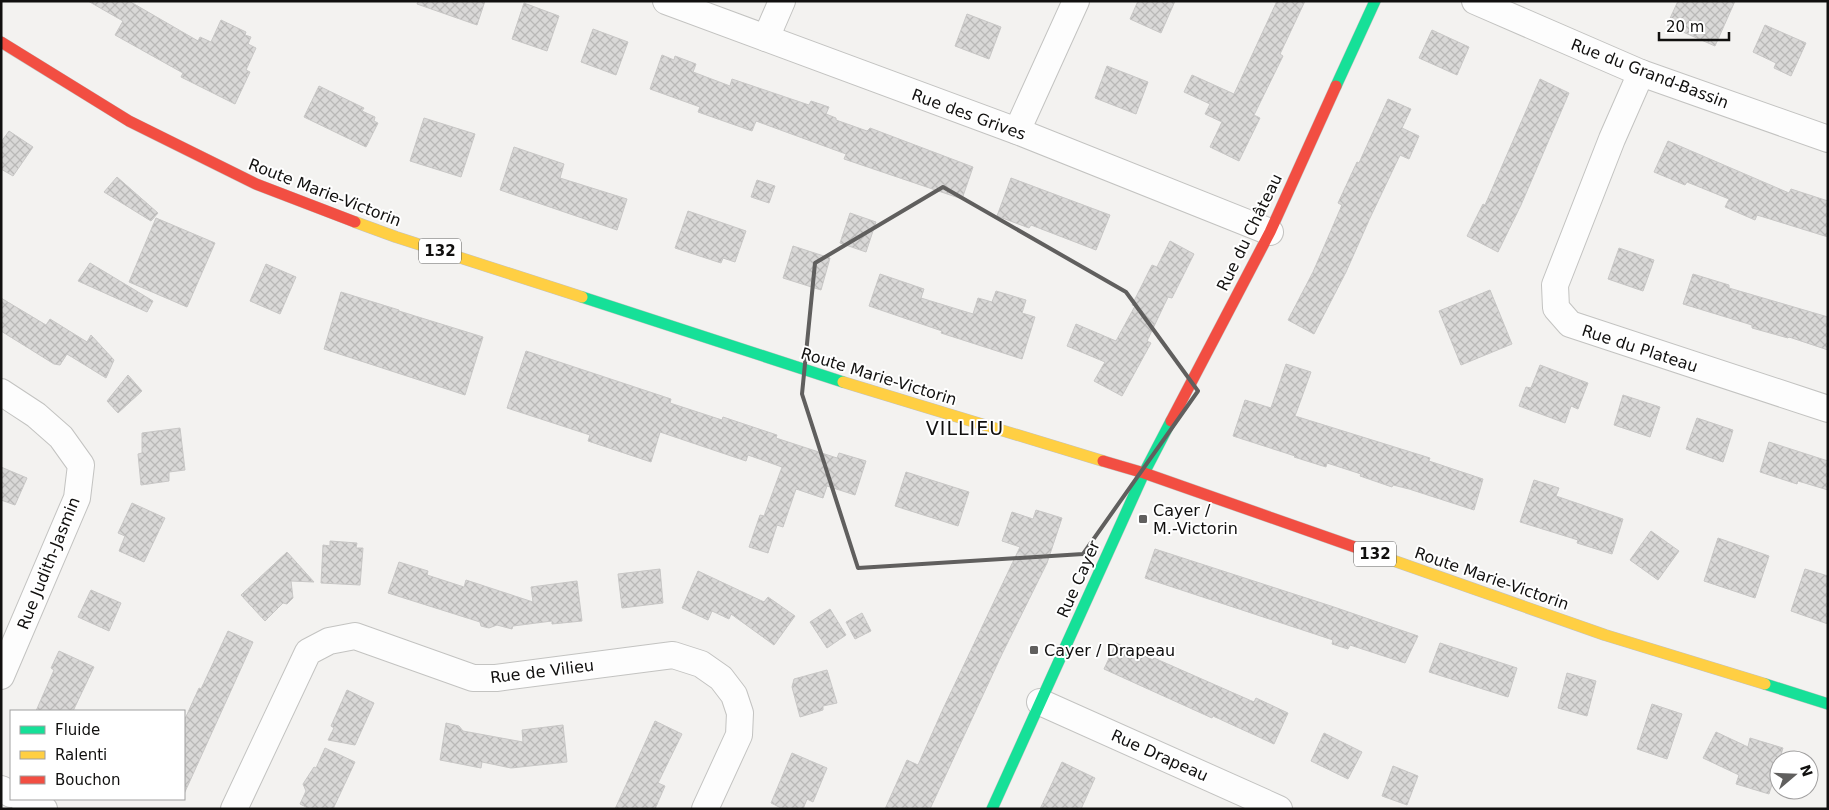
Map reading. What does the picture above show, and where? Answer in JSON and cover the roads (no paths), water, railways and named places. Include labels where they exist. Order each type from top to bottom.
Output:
[{"type":"main road","name":"Rue du Château","points":[[1144,473],[1270,232],[1375,1]]},
{"type":"main road","name":"Route Marie-Victorin","points":[[1,42],[129,121],[256,184],[368,227],[904,402],[1144,473],[1605,636],[1828,704]]},
{"type":"main road","name":"Rue Cayer","points":[[992,809],[1144,473]]},
{"type":"street","name":"Rue des Grives","points":[[666,1],[1018,131],[1270,232]]},
{"type":"street","points":[[766,38],[782,1]]},
{"type":"street","points":[[1018,131],[1076,1]]},
{"type":"street","name":"Rue du Grand-Bassin","points":[[1475,1],[1641,73],[1828,139]]},
{"type":"street","name":"Rue du Plateau","points":[[1641,73],[1612,139],[1555,285],[1556,308],[1570,324],[1828,410]]},
{"type":"street","name":"Rue Judith-Jasmin","points":[[1,392],[36,415],[61,437],[81,465],[77,498],[1,676]]},
{"type":"street","name":"Rue de Vilieu","points":[[234,809],[308,652],[329,641],[355,636],[473,678],[496,678],[673,656],[701,664],[721,678],[734,695],[740,713],[738,735],[705,809]]},
{"type":"street","name":"Rue Drapeau","points":[[1040,702],[1279,809]]},
{"type":"street","points":[[24,800],[44,809]]},
{"type":"place","name":"Cayer / M.-Victorin","points":[[1143,519]]},
{"type":"place","name":"Cayer / Drapeau","points":[[1034,650]]},
{"type":"district","name":"VILLIEU","points":[[965,428]]}]
